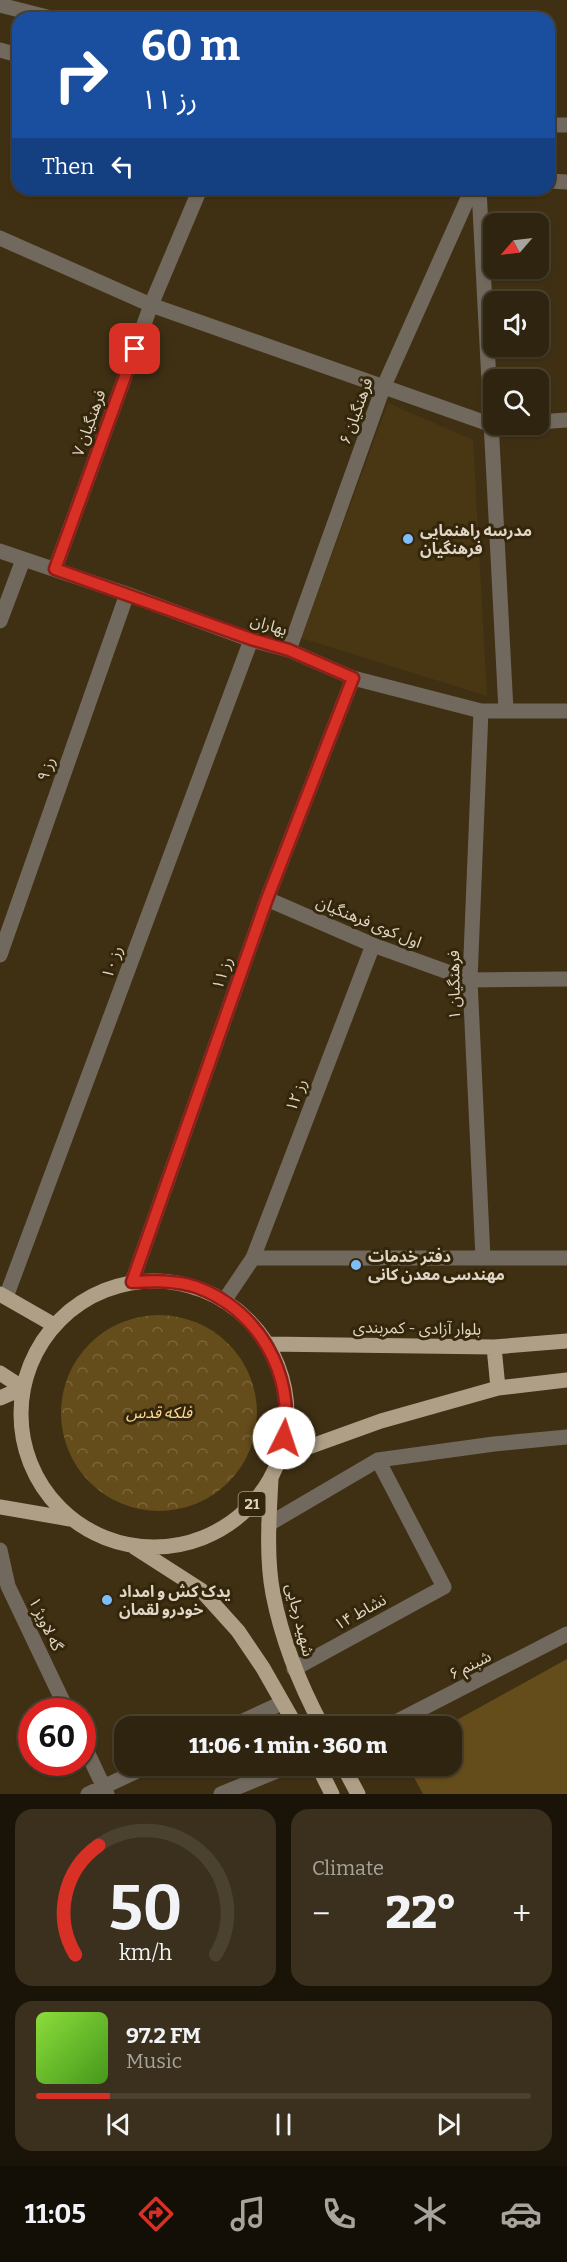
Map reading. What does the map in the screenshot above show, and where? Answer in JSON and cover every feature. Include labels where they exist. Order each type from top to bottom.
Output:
[{"type":"main road","name":"21","points":[[164,1281],[195,1287],[224,1301],[248,1320],[267,1344],[283,1380],[287,1419],[280,1457],[271,1479],[246,1512],[213,1535],[174,1547],[134,1547],[100,1538],[70,1519],[45,1492],[28,1460],[20,1425],[23,1388],[34,1354],[54,1324],[89,1297],[132,1282],[164,1281]]},
{"type":"main road","points":[[3,1295],[54,1324]]},
{"type":"main road","name":"بلوار آزادی - کمربندی","points":[[267,1344],[494,1347],[567,1341]]},
{"type":"main road","points":[[494,1347],[498,1388]]},
{"type":"main road","points":[[0,1373],[23,1388]]},
{"type":"main road","points":[[280,1457],[381,1421],[498,1388],[567,1380]]},
{"type":"main road","points":[[0,1398],[23,1388]]},
{"type":"main road","name":"شهید رجایی","points":[[271,1479],[269,1524],[273,1593],[294,1669],[317,1716]]},
{"type":"main road","name":"21","points":[[0,1507],[70,1519]]},
{"type":"main road","points":[[134,1547],[201,1590],[238,1631],[263,1668],[290,1716]]},
{"type":"main road","points":[[323,1776],[332,1794]]},
{"type":"main road","points":[[348,1776],[358,1794]]},
{"type":"street","points":[[0,4],[29,12]]},
{"type":"street","name":"فرهنگیان ۷","points":[[55,569],[151,305],[197,195]]},
{"type":"street","name":"فرهنگیان ۶","points":[[289,650],[383,388],[469,195]]},
{"type":"street","points":[[479,195],[492,369]]},
{"type":"street","points":[[0,238],[151,305],[383,388],[483,421]]},
{"type":"street","points":[[549,421],[567,420]]},
{"type":"street","points":[[496,435],[506,711]]},
{"type":"street","name":"بهاران","points":[[0,551],[251,639],[289,650],[353,678],[481,711],[567,711]]},
{"type":"street","points":[[0,621],[23,560]]},
{"type":"street","name":"رز ۹","points":[[0,956],[127,594]]},
{"type":"street","name":"رز ۱۰","points":[[3,1295],[251,639]]},
{"type":"street","name":"رز ۱۱","points":[[132,1282],[267,899],[353,678]]},
{"type":"street","name":"فرهنگیان ۱","points":[[481,711],[470,980],[483,1258]]},
{"type":"street","name":"اول کوی فرهنگیان","points":[[267,899],[373,945],[470,980],[567,979]]},
{"type":"street","name":"رز ۱۲","points":[[224,1301],[253,1258],[373,945]]},
{"type":"street","points":[[253,1258],[567,1258]]},
{"type":"street","points":[[269,1524],[378,1460],[494,1444],[567,1437]]},
{"type":"street","name":"نشاط ۱۴","points":[[294,1669],[444,1587],[378,1460]]},
{"type":"street","name":"گه لاویژ ۱","points":[[0,1550],[8,1586],[61,1698]]},
{"type":"street","name":"شبنم ۶","points":[[407,1716],[567,1634]]},
{"type":"street","points":[[254,1716],[282,1703]]},
{"type":"street","points":[[96,1770],[106,1790]]},
{"type":"street","points":[[88,1794],[106,1790],[130,1776]]},
{"type":"street","points":[[221,1794],[264,1776]]},
{"type":"shaded area","name":"مدرسه راهنمایی فرهنگیان","points":[[388,403],[473,440],[487,696],[301,638]]},
{"type":"green space","name":"فلکه قدس","points":[[149,1315],[169,1315],[205,1326],[214,1331],[235,1351],[250,1375],[257,1403],[257,1423],[250,1451],[241,1468],[221,1489],[197,1504],[169,1511],[149,1511],[121,1504],[104,1495],[77,1468],[65,1441],[61,1423],[61,1403],[68,1375],[77,1358],[104,1331],[131,1319]]},
{"type":"green space","points":[[567,1659],[567,1794],[423,1794],[413,1776],[462,1776],[462,1717]]},
{"type":"place","name":"مدرسه راهنمایی فرهنگیان","points":[[408,539]]},
{"type":"place","name":"دفتر خدمات مهندسی معدن کانی","points":[[356,1265]]},
{"type":"place","name":"یدک کش و امداد خودرو لقمان","points":[[107,1600]]},
{"type":"route","points":[[135,349],[55,569],[251,639],[289,650],[353,678],[267,899],[132,1282],[164,1281],[195,1287],[224,1301],[248,1320],[267,1344],[283,1380],[287,1419],[284,1438]]}]
